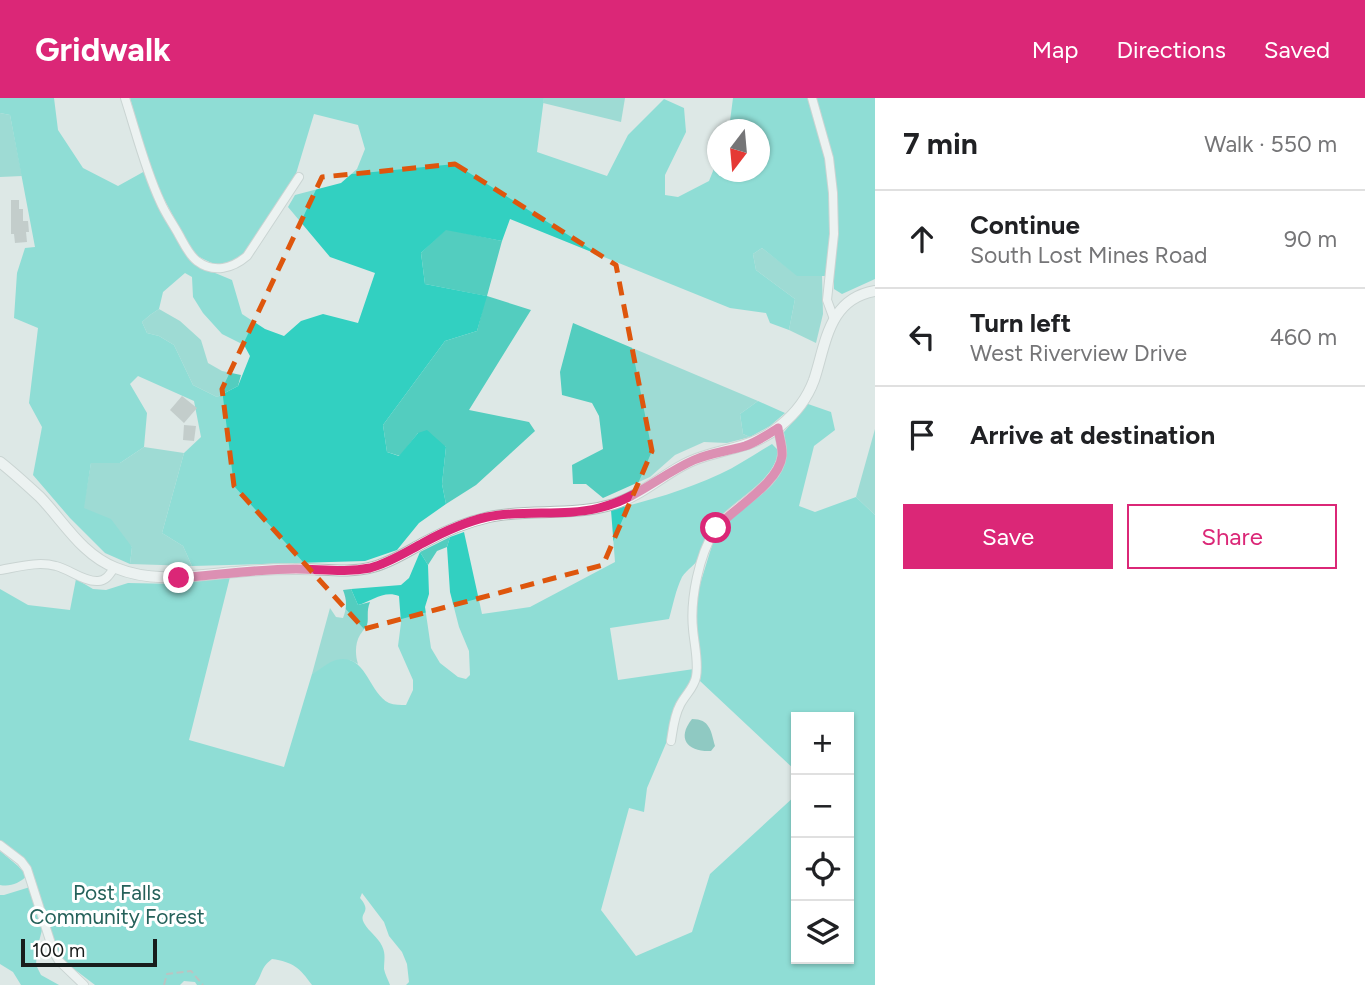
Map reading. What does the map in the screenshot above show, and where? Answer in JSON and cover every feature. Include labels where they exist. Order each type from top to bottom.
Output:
[{"type":"street","points":[[125,98],[160,201],[187,250],[206,266],[228,268],[247,256],[299,177]]},
{"type":"street","points":[[812,98],[829,158],[834,193],[834,234],[827,300],[834,319]]},
{"type":"street","points":[[0,462],[40,498],[82,547],[114,568],[146,576],[179,578],[248,571],[354,570],[372,567],[390,561],[450,530],[488,517],[598,509],[640,492],[690,461],[762,439],[798,409],[807,396],[823,343],[834,319],[845,305],[856,297],[875,291]]},
{"type":"street","points":[[671,741],[678,707],[696,678],[693,596],[709,541],[726,517],[770,480],[779,465],[782,452],[778,428]]},
{"type":"street","points":[[0,570],[40,564],[54,565],[89,580],[98,581],[105,579],[114,568]]},
{"type":"street","points":[[0,845],[27,869],[54,953],[84,985]]},
{"type":"path","points":[[164,985],[167,974],[191,971],[203,985]]},
{"type":"highlighted area","points":[[455,164],[616,265],[652,451],[603,565],[364,629],[234,486],[222,389],[322,177]]},
{"type":"shaded area","points":[[544,98],[625,98],[621,122],[543,103]]},
{"type":"shaded area","points":[[0,113],[10,115],[22,176],[0,177]]},
{"type":"shaded area","points":[[446,229],[502,241],[487,296],[531,310],[469,410],[529,422],[535,431],[476,485],[446,504],[442,484],[446,447],[418,433],[400,456],[387,452],[383,425],[445,341],[477,331],[486,296],[425,284],[421,253]]},
{"type":"shaded area","points":[[762,248],[797,275],[822,275],[823,314],[816,343],[789,330],[795,299],[756,270],[753,254]]},
{"type":"shaded area","points":[[159,309],[180,321],[201,340],[208,363],[222,371],[241,375],[238,386],[217,397],[193,385],[174,345],[159,336],[147,333],[142,322]]},
{"type":"shaded area","points":[[573,323],[758,401],[740,414],[743,434],[750,437],[727,443],[704,442],[675,455],[650,477],[603,498],[586,484],[573,484],[572,465],[603,449],[599,416],[592,403],[562,395],[560,372]]},
{"type":"shaded area","points":[[875,429],[875,515],[856,497]]},
{"type":"shaded area","points":[[144,447],[184,453],[162,533],[183,546],[192,566],[130,564],[132,547],[83,509],[91,463],[120,463]]},
{"type":"shaded area","points":[[450,537],[447,547],[437,551],[428,565],[420,552]]},
{"type":"shaded area","points":[[351,589],[358,605],[370,602],[367,625],[356,645],[358,664],[350,660],[312,674],[330,608],[336,617],[343,618],[346,604],[343,590]]},
{"type":"shaded area","points":[[692,719],[703,721],[709,727],[715,746],[711,751],[696,749],[687,743],[685,733]]},
{"type":"green space","points":[[0,98],[54,98],[58,130],[83,168],[118,186],[145,171],[183,249],[196,265],[232,280],[242,314],[265,329],[284,336],[301,321],[323,314],[358,323],[375,273],[330,257],[288,207],[295,195],[341,183],[357,169],[365,149],[358,125],[314,114],[295,177],[244,255],[226,264],[214,264],[199,257],[190,248],[163,197],[150,168],[130,98],[544,98],[537,152],[607,176],[628,135],[664,99],[684,108],[686,132],[665,175],[665,195],[678,197],[707,182],[770,182],[770,119],[730,119],[733,98],[875,98],[875,279],[842,294],[834,289],[834,276],[797,276],[762,248],[753,254],[756,270],[795,299],[789,330],[770,323],[766,313],[730,308],[510,219],[502,241],[446,230],[421,253],[425,284],[487,296],[477,331],[445,341],[383,425],[387,452],[399,456],[418,433],[427,430],[446,447],[442,484],[446,504],[419,523],[397,550],[365,561],[192,566],[183,546],[162,533],[184,453],[201,437],[194,401],[138,376],[130,384],[147,413],[144,447],[120,463],[91,463],[84,508],[111,519],[132,547],[130,564],[105,553],[33,475],[42,427],[29,403],[38,328],[14,318],[17,273],[25,248],[35,247],[10,115],[0,113]],"holes":[[[185,273],[192,277],[193,297],[222,334],[244,345],[250,356],[238,386],[217,397],[193,385],[174,345],[159,336],[147,333],[142,322],[159,309],[163,292]]]},
{"type":"green space","points":[[758,401],[785,413],[770,426],[750,437],[743,434],[740,414]]},
{"type":"green space","name":"Post Falls Community Forest","points":[[808,404],[831,412],[835,430],[814,446],[799,506],[815,512],[856,497],[875,515],[875,985],[406,985],[409,982],[407,964],[402,952],[362,893],[360,898],[365,907],[363,919],[383,949],[384,969],[390,985],[312,985],[295,967],[272,959],[263,968],[255,985],[197,985],[195,982],[184,981],[180,985],[95,985],[61,959],[56,951],[35,879],[26,865],[0,841],[0,589],[28,605],[70,610],[76,579],[93,589],[106,590],[128,583],[177,584],[230,577],[189,740],[284,767],[312,674],[327,664],[346,659],[354,662],[366,674],[382,698],[391,704],[406,705],[413,690],[413,680],[398,646],[401,623],[399,596],[383,595],[358,605],[351,589],[401,585],[409,578],[420,552],[428,565],[429,594],[425,607],[431,648],[440,663],[458,677],[466,679],[470,675],[469,651],[459,627],[450,592],[447,547],[450,537],[464,532],[482,614],[530,607],[615,562],[611,510],[667,495],[707,480],[772,444],[779,451],[775,462],[762,481],[716,523],[698,560],[682,577],[669,619],[610,628],[618,680],[694,669],[691,680],[674,707],[667,741],[647,788],[644,812],[629,808],[601,910],[636,956],[692,932],[710,874],[791,800],[791,964],[854,964],[854,712],[791,712],[791,766],[700,681],[695,621],[697,594],[714,539],[724,524],[773,480],[786,455],[784,432]]},
{"type":"green space","points":[[0,851],[27,876],[15,884],[0,885]]},
{"type":"green space","points":[[30,887],[42,930],[36,965],[41,975],[59,985],[21,985],[13,972],[0,964],[0,895]]},
{"type":"building","points":[[11,200],[19,200],[19,209],[23,209],[23,221],[28,221],[27,242],[15,243],[14,234],[11,234]]},
{"type":"building","points":[[182,396],[197,408],[184,423],[170,410]]},
{"type":"building","points":[[184,425],[196,426],[194,441],[183,440]]},
{"type":"route","points":[[179,578],[237,572],[296,569],[337,571],[372,567],[390,561],[450,530],[488,517],[598,509],[640,492],[690,461],[748,445],[778,428],[782,458],[776,471],[770,480],[716,528]]}]
